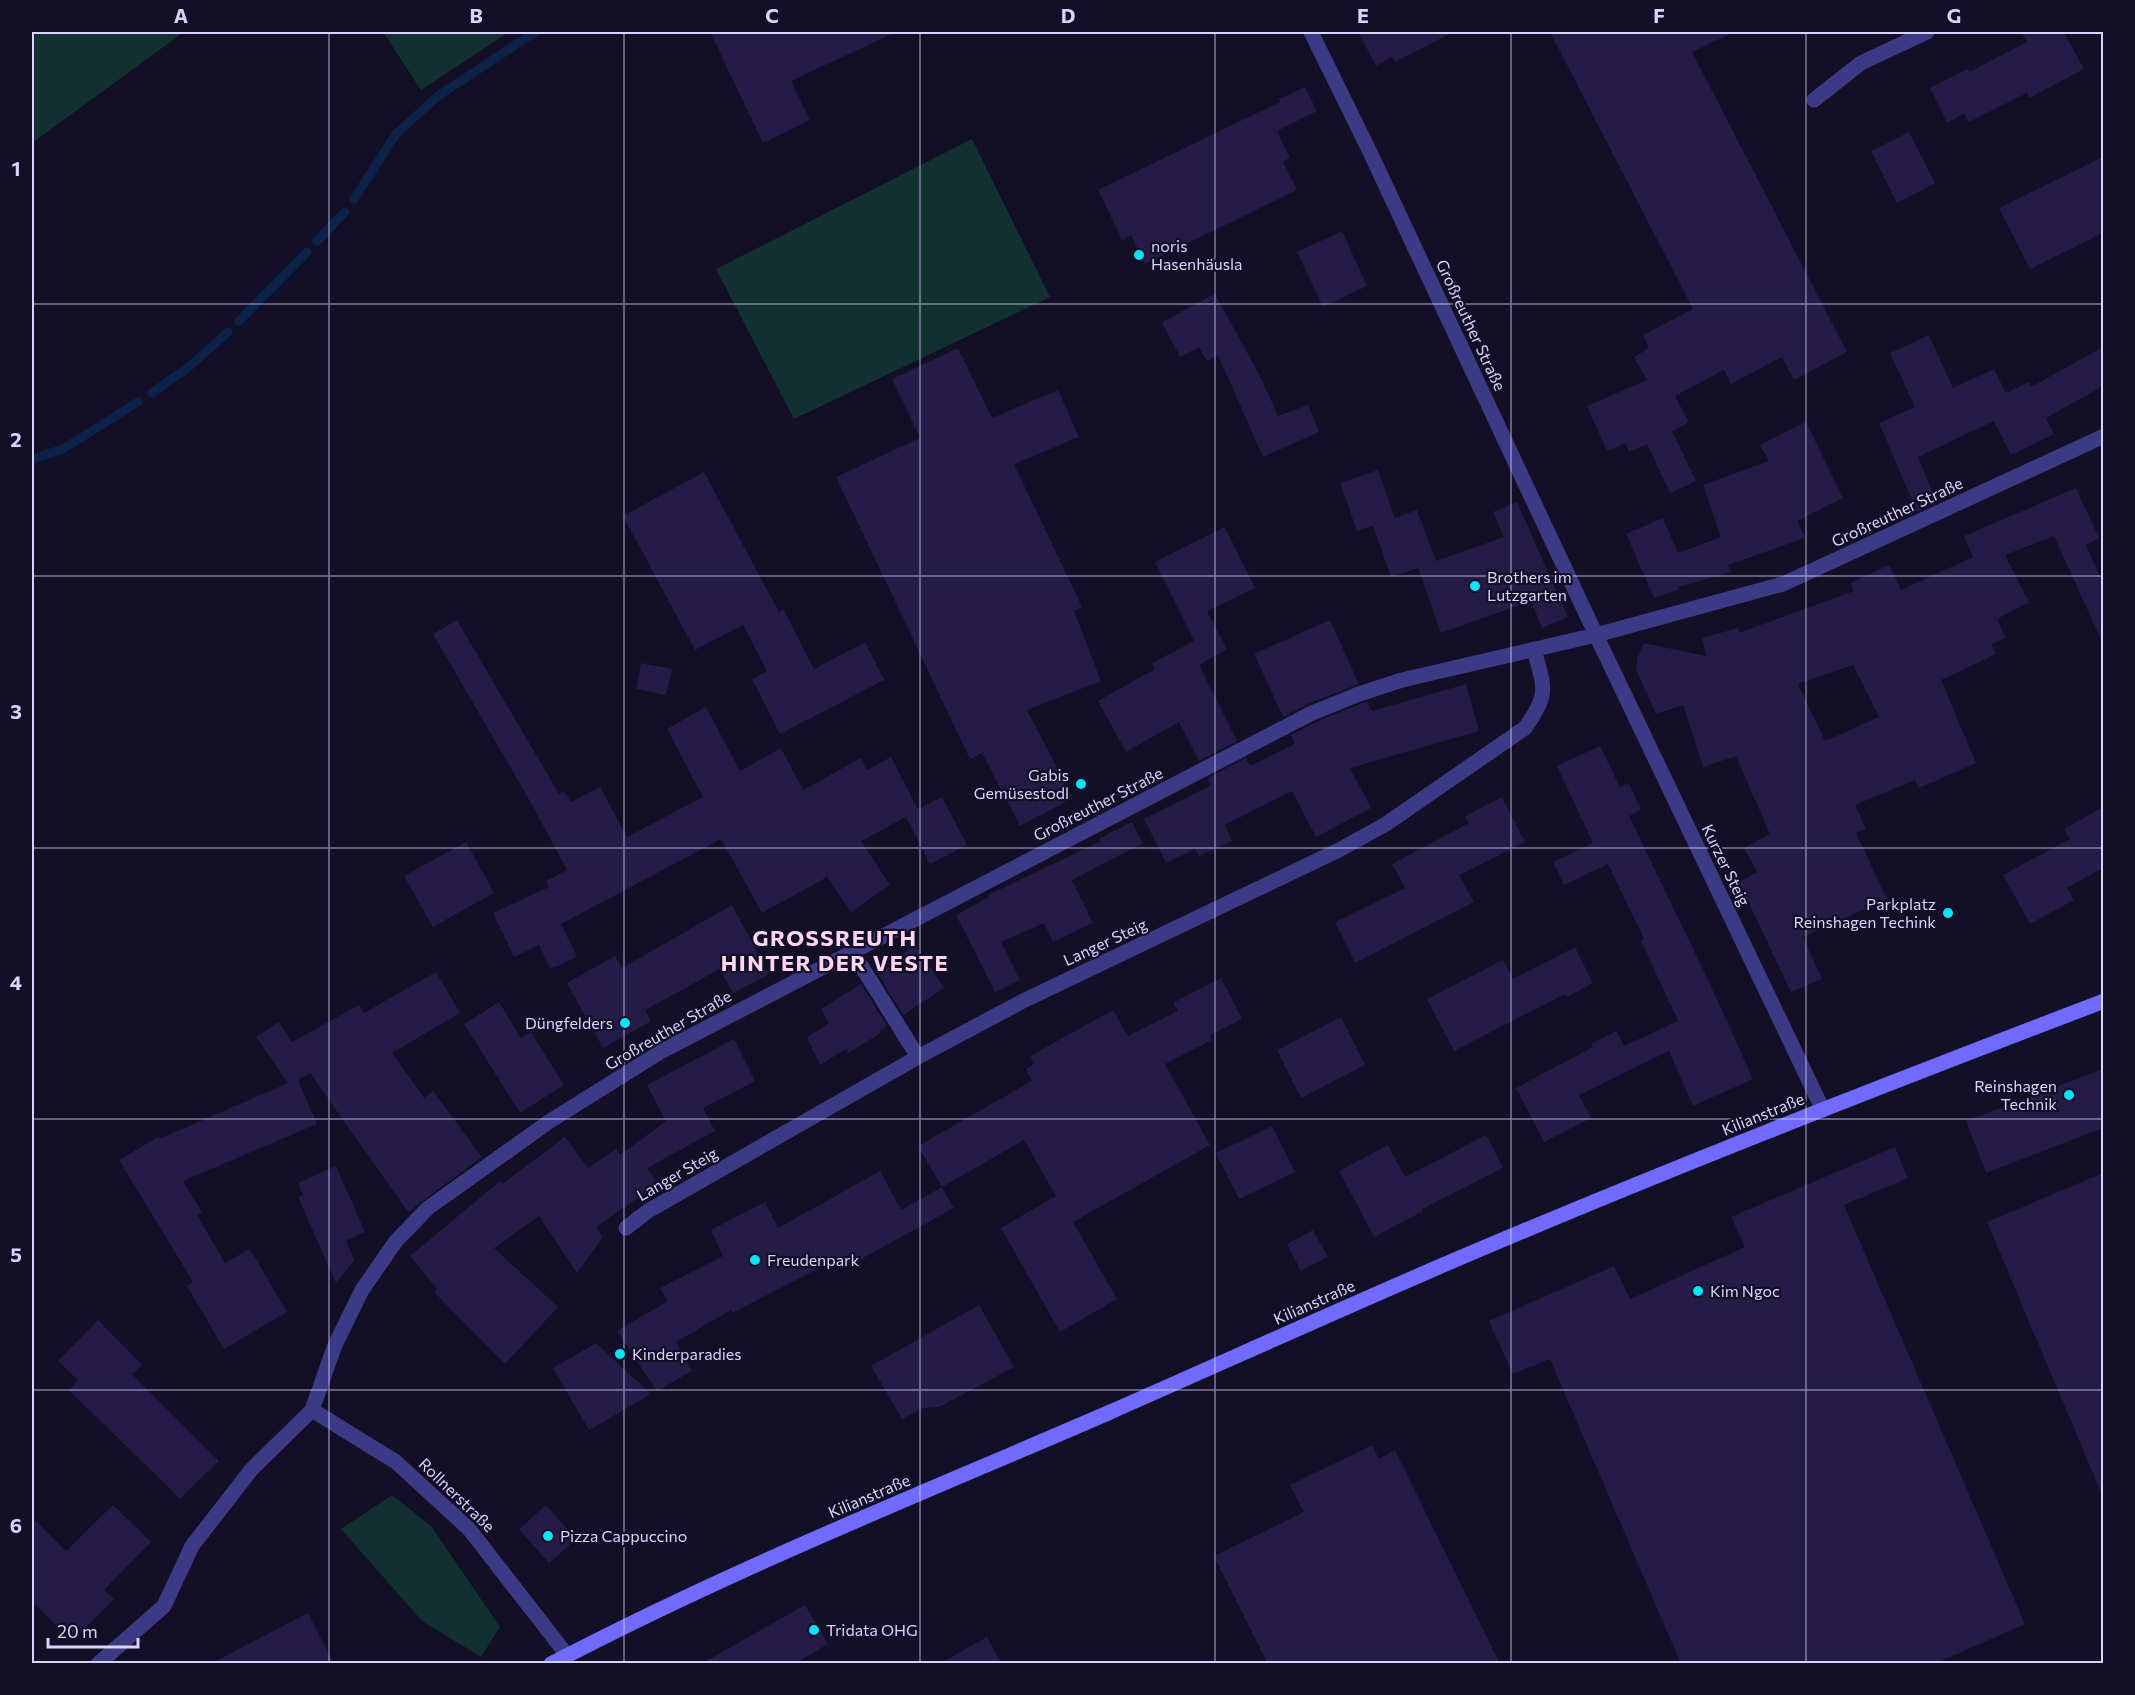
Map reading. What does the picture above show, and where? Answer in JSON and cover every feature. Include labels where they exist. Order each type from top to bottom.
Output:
[{"type":"main road","name":"Kilianstraße","points":[[551,1664],[569,1659],[689,1595],[785,1551],[1434,1269],[1650,1179],[2103,1000]]},
{"type":"street","name":"Großreuther Straße","points":[[1311,32],[1369,150],[1596,635]]},
{"type":"street","points":[[1814,100],[1861,63],[1927,32]]},
{"type":"street","name":"Großreuther Straße","points":[[99,1664],[164,1606],[192,1546],[251,1470],[312,1410],[335,1345],[362,1290],[396,1241],[428,1208],[550,1121],[662,1051],[1312,713],[1402,680],[1596,635],[1783,584],[2053,461],[2103,435]]},
{"type":"street","name":"Kurzer Steig","points":[[1596,635],[1823,1110]]},
{"type":"street","name":"Langer Steig","points":[[626,1228],[648,1211],[918,1057],[1023,1001],[1339,850],[1386,824],[1525,728],[1537,711],[1544,693],[1534,649]]},
{"type":"street","points":[[852,951],[918,1057]]},
{"type":"street","name":"Rollnerstraße","points":[[312,1410],[396,1462],[470,1529],[569,1659]]},
{"type":"green space","points":[[32,32],[184,32],[32,143]]},
{"type":"green space","points":[[383,32],[509,32],[421,90]]},
{"type":"green space","points":[[972,139],[1050,297],[794,419],[716,269]]},
{"type":"green space","points":[[392,1495],[431,1526],[500,1627],[481,1657],[422,1621],[341,1529]]},
{"type":"building","points":[[710,32],[896,32],[791,81],[810,120],[763,143]]},
{"type":"building","points":[[1358,32],[1453,32],[1395,62],[1392,57],[1376,66]]},
{"type":"building","points":[[1550,32],[1734,32],[1692,52],[1847,352],[1794,380],[1782,357],[1731,384],[1724,370],[1675,396],[1689,422],[1672,431],[1696,481],[1670,493],[1647,444],[1629,452],[1626,443],[1607,451],[1587,406],[1647,380],[1634,357],[1649,348],[1643,335],[1693,309]]},
{"type":"building","points":[[2021,32],[2064,32],[2084,69],[2029,98],[2027,93],[1969,122],[1964,114],[1947,123],[1930,88],[1968,69],[1969,72],[2027,42]]},
{"type":"building","points":[[1305,87],[1317,111],[1277,131],[1290,158],[1283,162],[1297,190],[1145,264],[1131,235],[1122,240],[1098,190],[1280,102],[1279,99]]},
{"type":"building","points":[[1909,132],[1935,183],[1897,203],[1871,151]]},
{"type":"building","points":[[2103,157],[2103,233],[2030,269],[1999,208]]},
{"type":"building","points":[[1342,231],[1367,286],[1323,307],[1297,252]]},
{"type":"building","points":[[1215,294],[1262,380],[1278,416],[1308,405],[1319,432],[1263,457],[1218,355],[1207,361],[1199,347],[1180,357],[1162,322]]},
{"type":"building","points":[[1929,335],[1953,388],[1994,369],[2006,393],[2029,382],[2031,387],[2103,347],[2103,386],[2046,418],[2054,434],[2011,455],[1994,421],[1918,457],[1937,502],[1917,512],[1879,423],[1915,407],[1890,353]]},
{"type":"building","points":[[958,348],[992,418],[1058,390],[1079,437],[1014,464],[1082,607],[1074,611],[1101,681],[1027,710],[1073,798],[1020,826],[982,753],[970,759],[836,477],[920,438],[892,379]]},
{"type":"building","points":[[1806,422],[1843,498],[1797,521],[1805,538],[1728,565],[1731,572],[1678,587],[1679,589],[1654,598],[1626,534],[1663,518],[1678,553],[1721,537],[1703,485],[1769,461],[1760,445]]},
{"type":"building","points":[[1378,470],[1395,518],[1417,510],[1436,561],[1504,537],[1493,512],[1517,502],[1568,617],[1542,628],[1531,601],[1441,633],[1418,568],[1391,577],[1373,526],[1357,531],[1340,483]]},
{"type":"building","points":[[704,472],[779,612],[783,609],[814,669],[865,642],[884,680],[780,734],[752,679],[767,671],[743,625],[695,650],[623,516]]},
{"type":"building","points":[[2076,488],[2099,538],[2086,545],[2103,583],[2103,644],[2054,536],[2005,555],[2029,602],[1997,619],[2006,638],[1991,644],[1996,654],[1941,680],[1976,763],[1919,788],[1915,780],[1855,805],[1866,829],[1856,833],[1887,899],[1803,937],[1822,979],[1791,992],[1739,882],[1757,872],[1744,848],[1770,834],[1736,756],[1703,767],[1683,705],[1656,714],[1636,669],[1637,658],[1644,643],[1706,656],[1702,638],[1738,628],[1739,633],[1854,591],[1850,583],[1889,565],[1901,590],[1973,557],[1964,536]],"holes":[[[1853,665],[1879,717],[1825,741],[1798,684]]]},
{"type":"building","points":[[1225,527],[1255,588],[1207,611],[1227,649],[1199,665],[1237,741],[1199,761],[1179,722],[1126,752],[1098,701],[1155,669],[1152,663],[1194,641],[1155,562]]},
{"type":"building","points":[[457,620],[559,794],[564,791],[571,802],[600,787],[627,837],[703,797],[667,729],[706,707],[740,771],[781,748],[803,790],[861,758],[867,770],[891,757],[918,809],[942,797],[967,845],[930,864],[906,817],[861,841],[890,885],[851,912],[827,877],[762,913],[721,839],[561,924],[577,957],[550,969],[539,945],[514,957],[493,913],[549,887],[546,881],[567,870],[433,634]]},
{"type":"building","points":[[1330,620],[1359,684],[1308,704],[1283,717],[1254,654]]},
{"type":"building","points":[[641,663],[672,669],[666,695],[636,689]]},
{"type":"building","points":[[1466,684],[1479,731],[1350,768],[1371,808],[1316,837],[1292,791],[1225,825],[1232,841],[1199,856],[1195,849],[1166,863],[1144,819],[1211,785],[1208,778],[1246,758],[1250,766],[1295,744],[1291,735],[1362,703],[1367,702],[1372,711]]},
{"type":"building","points":[[1600,746],[1620,787],[1629,783],[1641,810],[1629,816],[1753,1079],[1693,1106],[1669,1051],[1579,1095],[1591,1118],[1544,1142],[1516,1088],[1593,1047],[1591,1044],[1617,1031],[1624,1046],[1678,1021],[1641,941],[1644,939],[1608,864],[1564,885],[1553,862],[1593,843],[1557,766]]},
{"type":"building","points":[[1502,797],[1525,842],[1459,875],[1474,902],[1355,963],[1335,922],[1405,888],[1392,864],[1469,823],[1465,816]]},
{"type":"building","points":[[2103,807],[2103,868],[2067,888],[2074,900],[2030,924],[2003,875],[2070,839],[2064,829]]},
{"type":"building","points":[[1132,822],[1143,843],[1072,880],[1093,923],[1053,942],[1044,923],[1001,942],[1020,980],[995,992],[956,915],[989,897],[988,895],[1101,841],[1100,838]]},
{"type":"building","points":[[466,842],[494,893],[433,927],[404,876]]},
{"type":"building","points":[[732,905],[769,974],[733,993],[720,969],[645,1010],[651,1021],[603,1048],[567,983],[615,956],[622,968]]},
{"type":"building","points":[[916,945],[944,988],[903,1015],[878,974],[889,967],[887,964]]},
{"type":"building","points":[[1575,947],[1593,983],[1567,997],[1565,994],[1454,1051],[1427,999],[1503,960],[1513,979]]},
{"type":"building","points":[[436,972],[460,1013],[392,1053],[424,1098],[433,1091],[482,1157],[408,1212],[310,1073],[298,1080],[317,1124],[183,1181],[202,1212],[197,1215],[225,1263],[250,1249],[287,1312],[224,1349],[187,1286],[193,1282],[119,1160],[158,1137],[159,1139],[288,1083],[256,1037],[279,1022],[292,1042],[359,1005],[364,1013]]},
{"type":"building","points":[[1221,978],[1242,1019],[1210,1035],[1212,1040],[1165,1064],[1210,1145],[1073,1222],[1117,1299],[1060,1332],[1001,1228],[1056,1196],[1024,1140],[942,1187],[918,1146],[1032,1081],[1026,1069],[1034,1064],[1030,1056],[1113,1010],[1128,1036],[1178,1011],[1173,1003]]},
{"type":"building","points":[[861,984],[887,1026],[880,1031],[881,1033],[848,1053],[846,1049],[820,1065],[807,1037],[829,1023],[821,1009]]},
{"type":"building","points":[[499,1002],[521,1038],[531,1032],[564,1085],[520,1113],[464,1024]]},
{"type":"building","points":[[1341,1017],[1365,1065],[1301,1098],[1277,1050]]},
{"type":"building","points":[[734,1039],[755,1081],[703,1108],[715,1131],[647,1168],[658,1184],[596,1227],[603,1237],[577,1273],[539,1216],[494,1248],[558,1307],[505,1364],[434,1292],[437,1289],[410,1256],[500,1181],[502,1184],[565,1137],[588,1168],[616,1149],[620,1155],[666,1121],[647,1085]]},
{"type":"building","name":"Reinshagen Technik","points":[[2103,1069],[2103,1128],[1986,1173],[1966,1121]]},
{"type":"building","points":[[1272,1126],[1295,1172],[1239,1199],[1216,1153]]},
{"type":"building","points":[[1486,1135],[1503,1168],[1422,1209],[1423,1211],[1374,1237],[1339,1171],[1388,1145],[1405,1177]]},
{"type":"building","points":[[1895,1147],[1908,1178],[1844,1205],[2025,1624],[1934,1664],[1681,1664],[1550,1359],[1513,1374],[1489,1321],[1614,1266],[1630,1299],[1745,1247],[1731,1217]]},
{"type":"building","points":[[336,1166],[365,1232],[346,1241],[354,1260],[336,1283],[298,1197],[303,1195],[298,1183]]},
{"type":"building","points":[[880,1171],[901,1210],[942,1187],[954,1208],[843,1269],[837,1259],[732,1313],[731,1310],[676,1342],[692,1371],[657,1391],[617,1331],[668,1301],[660,1288],[723,1256],[711,1230],[765,1202],[778,1228]]},
{"type":"building","points":[[2103,1173],[2103,1497],[1987,1222]]},
{"type":"building","points":[[1313,1230],[1328,1257],[1301,1271],[1287,1244]]},
{"type":"building","points":[[979,1305],[1014,1367],[939,1407],[923,1408],[902,1419],[871,1366]]},
{"type":"building","points":[[98,1320],[142,1365],[132,1374],[219,1461],[180,1499],[69,1390],[78,1380],[58,1361]]},
{"type":"building","points":[[596,1343],[651,1394],[589,1430],[553,1368]]},
{"type":"building","points":[[1372,1445],[1379,1459],[1395,1450],[1500,1664],[1268,1664],[1214,1556],[1304,1512],[1290,1485]]},
{"type":"building","points":[[113,1505],[151,1542],[104,1590],[114,1599],[72,1641],[32,1601],[32,1517],[66,1551]]},
{"type":"building","points":[[546,1505],[576,1539],[549,1563],[519,1529]]},
{"type":"building","points":[[805,1605],[828,1644],[794,1664],[701,1664]]},
{"type":"building","points":[[308,1613],[334,1664],[210,1664]]},
{"type":"building","points":[[987,1637],[1002,1664],[939,1664]]},
{"type":"waterway","points":[[354,199],[396,134],[438,96],[535,32]]},
{"type":"waterway","points":[[317,241],[345,212]]},
{"type":"waterway","points":[[239,321],[307,252]]},
{"type":"waterway","points":[[152,393],[190,366],[228,332]]},
{"type":"waterway","points":[[32,459],[63,449],[138,402]]},
{"type":"place","name":"noris Hasenhäusla","points":[[1139,255]]},
{"type":"place","name":"Brothers im Lutzgarten","points":[[1475,586]]},
{"type":"place","name":"Gabis Gemüsestodl","points":[[1081,784]]},
{"type":"place","name":"Parkplatz Reinshagen Techink","points":[[1948,913]]},
{"type":"place","name":"Düngfelders","points":[[625,1023]]},
{"type":"place","name":"Reinshagen Technik","points":[[2069,1095]]},
{"type":"place","name":"Freudenpark","points":[[755,1260]]},
{"type":"place","name":"Kim Ngoc","points":[[1698,1291]]},
{"type":"place","name":"Kinderparadies","points":[[620,1354]]},
{"type":"place","name":"Pizza Cappuccino","points":[[548,1536]]},
{"type":"place","name":"Tridata OHG","points":[[814,1630]]},
{"type":"district","name":"GROSSREUTH HINTER DER VESTE","points":[[835,950]]}]
